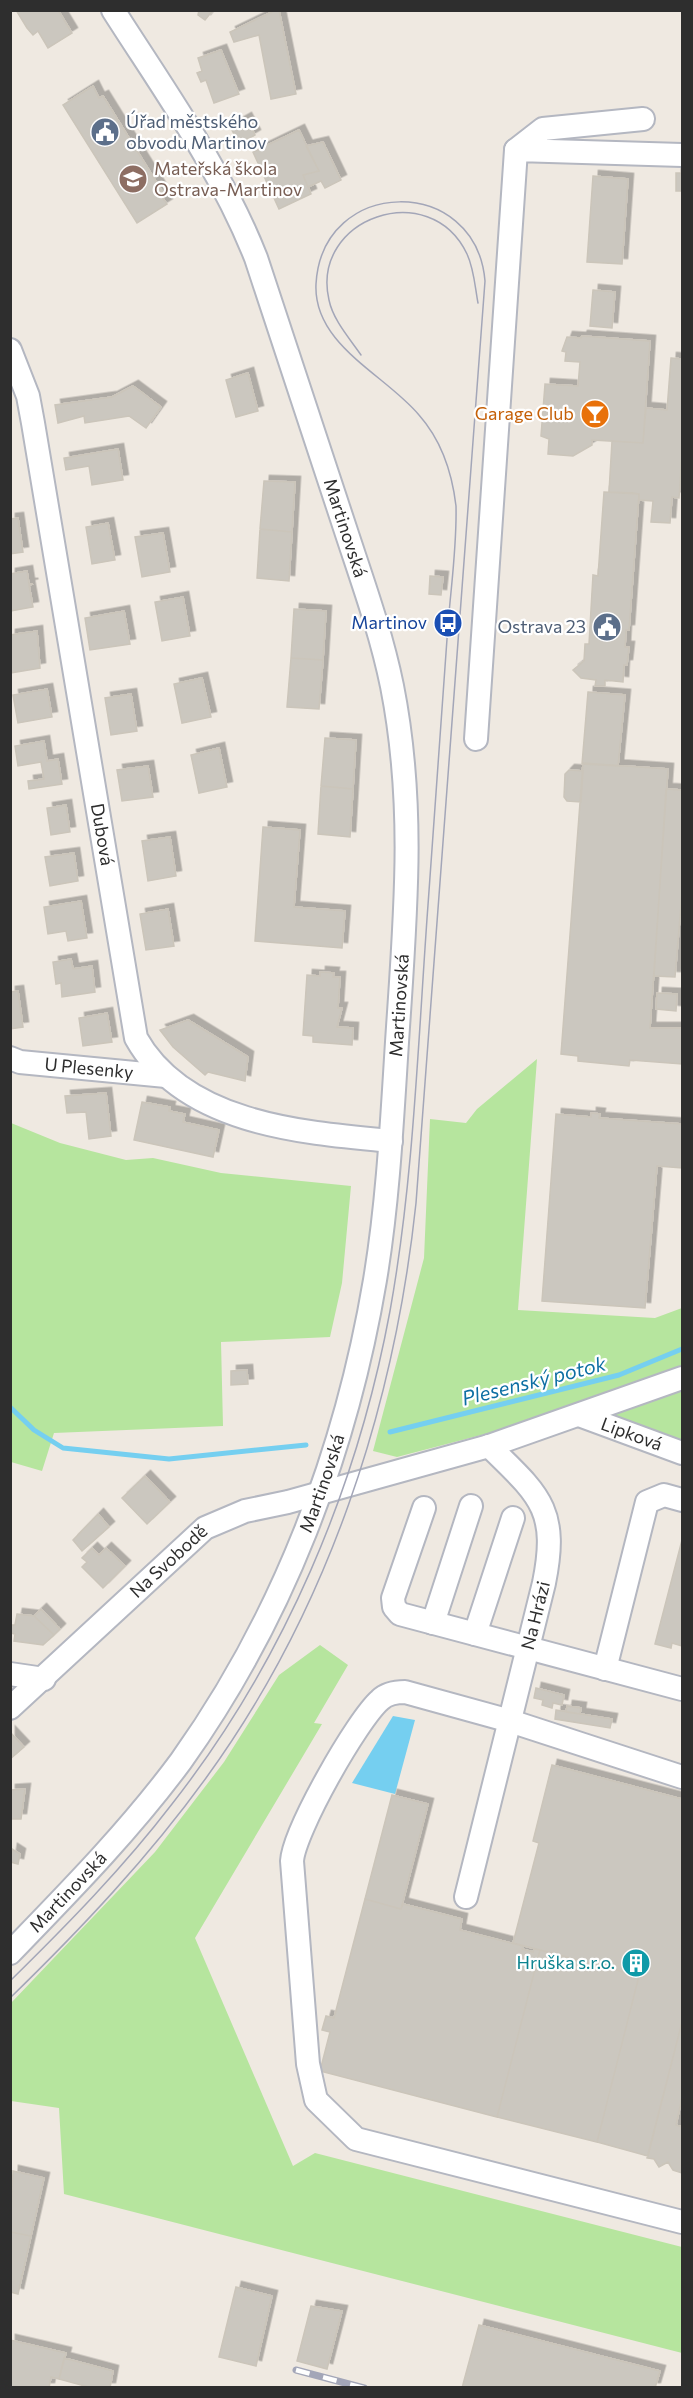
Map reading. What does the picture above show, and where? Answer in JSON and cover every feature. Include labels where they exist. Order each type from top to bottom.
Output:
[{"type":"street","name":"Martinovská","points":[[10,1953],[141,1812],[202,1730],[263,1627],[296,1555],[321,1491],[337,1443],[362,1349],[376,1275],[391,1141],[408,855],[402,744],[384,654],[278,325],[239,217],[193,136],[113,10]]},
{"type":"street","points":[[476,740],[516,150],[543,129],[643,119]]},
{"type":"street","points":[[516,150],[682,155]]},
{"type":"street","name":"Dubová","points":[[10,350],[28,396],[130,1018],[142,1050],[166,1076],[188,1091],[239,1117],[277,1128],[391,1141]]},
{"type":"street","name":"U Plesenky","points":[[10,1058],[20,1062],[166,1076]]},
{"type":"street","points":[[321,1491],[489,1446],[682,1378]]},
{"type":"street","name":"Lipková","points":[[579,1415],[682,1453]]},
{"type":"street","name":"Na Hrázi","points":[[489,1446],[530,1487],[546,1515],[550,1532],[548,1564],[528,1648],[682,1689]]},
{"type":"street","name":"Na Svobodě","points":[[10,1708],[206,1528],[245,1510],[288,1502],[321,1491]]},
{"type":"street","points":[[605,1669],[647,1502],[664,1495],[682,1500]]},
{"type":"street","points":[[433,1623],[471,1506]]},
{"type":"street","points":[[424,1508],[393,1598],[394,1607],[400,1614],[528,1648],[466,1897]]},
{"type":"street","points":[[475,1634],[513,1518]]},
{"type":"street","points":[[10,1674],[44,1678]]},
{"type":"street","points":[[682,1777],[510,1721],[405,1692],[385,1696],[368,1713],[310,1810],[295,1843],[292,1861],[308,2064],[316,2100],[356,2139],[682,2222]]},
{"type":"green space","points":[[537,1059],[518,1310],[655,1318],[682,1308],[682,1461],[584,1408],[397,1457],[373,1451],[424,1258],[430,1119],[466,1123],[477,1109]]},
{"type":"green space","points":[[11,1123],[60,1143],[126,1160],[153,1158],[221,1173],[351,1186],[342,1283],[330,1337],[221,1342],[223,1426],[54,1433],[42,1471],[11,1462]]},
{"type":"green space","points":[[320,1645],[348,1665],[314,1723],[322,1724],[195,1938],[293,2166],[315,2153],[682,2247],[682,2353],[64,2194],[59,2108],[11,2101],[11,2003],[155,1852],[224,1762],[279,1675]]},
{"type":"water","points":[[393,1716],[415,1720],[395,1794],[352,1783]]},
{"type":"building","points":[[16,10],[58,10],[72,33],[48,48],[38,31],[33,35]]},
{"type":"building","points":[[199,10],[213,10],[205,20],[198,15]]},
{"type":"building","points":[[279,10],[296,94],[271,99],[259,35],[234,42],[230,32]]},
{"type":"building","points":[[221,50],[239,94],[214,103],[206,80],[201,82],[197,73],[202,71],[198,58]]},
{"type":"building","points":[[93,86],[99,98],[103,96],[162,191],[159,193],[167,204],[137,223],[63,105]]},
{"type":"building","points":[[246,118],[255,135],[240,144],[230,127]]},
{"type":"building","points":[[299,130],[319,171],[303,175],[311,194],[279,209],[253,152]]},
{"type":"building","points":[[323,142],[341,180],[325,188],[321,181],[308,187],[303,175],[319,171],[306,146]]},
{"type":"building","points":[[676,173],[682,173],[682,191],[676,191]]},
{"type":"building","points":[[593,176],[628,179],[622,264],[587,262]]},
{"type":"building","points":[[593,290],[615,292],[612,328],[590,326]]},
{"type":"building","points":[[582,336],[650,341],[643,443],[592,440],[592,445],[573,456],[548,454],[549,439],[541,436],[545,384],[578,386],[580,362],[565,361],[566,352],[562,351],[567,337],[581,338]]},
{"type":"building","points":[[671,358],[682,359],[682,453],[679,498],[672,497],[670,523],[651,522],[653,501],[639,500],[639,494],[609,492],[612,441],[643,443],[646,408],[667,410]]},
{"type":"building","points":[[248,373],[258,411],[236,417],[226,380]]},
{"type":"building","points":[[133,386],[161,407],[146,428],[129,416],[85,423],[84,416],[58,423],[55,405],[112,397]]},
{"type":"building","points":[[118,449],[123,480],[92,485],[89,466],[66,470],[64,458]]},
{"type":"building","points":[[264,481],[295,482],[292,532],[260,529]]},
{"type":"building","points":[[604,492],[639,494],[629,630],[626,630],[625,647],[629,647],[627,665],[624,665],[623,682],[605,680],[605,686],[595,686],[596,680],[581,678],[573,670],[584,661],[585,644],[589,644],[593,575],[598,576]]},
{"type":"building","points":[[18,518],[23,552],[10,554],[10,519]]},
{"type":"building","points":[[108,523],[115,560],[92,564],[86,527]]},
{"type":"building","points":[[260,529],[292,532],[289,581],[257,578]]},
{"type":"building","points":[[163,533],[170,572],[142,577],[135,537]]},
{"type":"building","points":[[27,571],[29,584],[33,584],[29,585],[33,607],[10,611],[10,574]]},
{"type":"building","points":[[430,576],[443,577],[441,595],[429,594]]},
{"type":"building","points":[[183,597],[190,636],[162,641],[155,602]]},
{"type":"building","points":[[294,609],[326,611],[323,660],[291,658]]},
{"type":"building","points":[[124,611],[130,644],[90,650],[85,618]]},
{"type":"building","points":[[37,631],[40,668],[10,673],[10,635]]},
{"type":"building","points":[[291,658],[323,660],[319,709],[287,707]]},
{"type":"building","points":[[202,678],[211,717],[182,723],[174,684]]},
{"type":"building","points":[[47,689],[52,717],[18,723],[13,695]]},
{"type":"building","points":[[588,692],[625,695],[618,766],[582,764]]},
{"type":"building","points":[[131,694],[137,731],[111,735],[105,698]]},
{"type":"building","points":[[325,738],[356,740],[353,789],[321,786]]},
{"type":"building","points":[[44,741],[47,761],[58,759],[62,784],[29,789],[28,781],[44,779],[41,762],[18,766],[15,746]]},
{"type":"building","points":[[219,748],[227,787],[199,793],[191,755]]},
{"type":"building","points":[[583,763],[668,769],[650,1028],[682,1028],[682,1064],[630,1060],[629,1066],[578,1061],[578,1056],[561,1054]]},
{"type":"building","points":[[148,766],[153,797],[122,801],[117,770]]},
{"type":"building","points":[[569,770],[583,771],[581,802],[567,801],[564,797],[565,774]]},
{"type":"building","points":[[321,786],[353,789],[350,837],[318,834]]},
{"type":"building","points":[[666,789],[682,790],[682,893],[675,977],[654,976]]},
{"type":"building","points":[[66,805],[70,832],[51,835],[47,808]]},
{"type":"building","points":[[263,827],[300,830],[294,907],[345,911],[342,948],[255,941]]},
{"type":"building","points":[[170,837],[176,876],[148,881],[142,841]]},
{"type":"building","points":[[74,853],[78,881],[50,886],[45,857]]},
{"type":"building","points":[[81,901],[87,938],[68,941],[66,931],[48,934],[44,907]]},
{"type":"building","points":[[168,909],[174,946],[146,950],[140,914]]},
{"type":"building","points":[[71,959],[73,969],[92,966],[95,992],[62,997],[61,983],[56,984],[53,962]]},
{"type":"building","points":[[320,972],[334,973],[333,977],[340,977],[338,1008],[342,1008],[337,1027],[353,1028],[352,1045],[313,1042],[313,1036],[303,1035],[307,975],[320,976]]},
{"type":"building","points":[[18,991],[23,1027],[10,1029],[10,992]]},
{"type":"building","points":[[657,993],[677,994],[676,1011],[656,1009]]},
{"type":"building","points":[[107,1013],[112,1042],[83,1046],[79,1018]]},
{"type":"building","points":[[188,1020],[248,1057],[245,1081],[208,1072],[205,1075],[173,1047],[160,1030]]},
{"type":"building","points":[[106,1093],[111,1136],[89,1139],[86,1112],[67,1113],[65,1096]]},
{"type":"building","points":[[142,1102],[170,1107],[169,1111],[185,1114],[183,1122],[219,1130],[213,1157],[134,1140]]},
{"type":"building","points":[[591,1113],[600,1114],[599,1118],[682,1124],[682,1168],[657,1166],[645,1308],[542,1301],[556,1114],[591,1117]]},
{"type":"building","points":[[247,1370],[248,1384],[231,1385],[231,1371]]},
{"type":"building","points":[[145,1476],[170,1502],[147,1524],[122,1498]]},
{"type":"building","points":[[98,1514],[109,1527],[82,1551],[73,1540]]},
{"type":"building","points":[[682,1540],[682,1646],[672,1643],[671,1648],[655,1644]]},
{"type":"building","points":[[92,1548],[99,1555],[106,1548],[125,1566],[103,1588],[82,1567],[87,1562],[82,1558]]},
{"type":"building","points":[[41,1609],[60,1629],[54,1635],[34,1616]]},
{"type":"building","points":[[17,1614],[34,1616],[54,1635],[43,1645],[14,1641],[15,1634],[10,1633],[11,1625],[15,1625]]},
{"type":"building","points":[[536,1688],[564,1695],[562,1705],[553,1703],[552,1708],[542,1705],[543,1700],[534,1698]]},
{"type":"building","points":[[567,1706],[581,1708],[580,1714],[566,1712]]},
{"type":"building","points":[[556,1710],[612,1719],[610,1728],[555,1719]]},
{"type":"building","points":[[10,1732],[24,1747],[10,1759]]},
{"type":"building","name":"Hruška s.r.o.","points":[[552,1765],[682,1799],[682,2022],[648,2156],[597,2142],[639,1976],[513,1943],[539,1843],[533,1841]]},
{"type":"building","points":[[25,1789],[21,1819],[10,1819],[10,1790]]},
{"type":"building","points":[[392,1795],[428,1804],[401,1909],[365,1899]]},
{"type":"building","points":[[12,1849],[20,1854],[18,1864],[10,1862]]},
{"type":"building","points":[[365,1899],[401,1909],[403,1904],[462,1919],[460,1930],[523,1946],[522,1949],[533,1952],[534,1949],[540,1950],[497,2117],[320,2071],[330,2032],[322,2030],[326,2016],[334,2018]]},
{"type":"building","points":[[540,1950],[639,1976],[597,2142],[497,2117]]},
{"type":"building","points":[[682,2022],[682,2098],[676,2125],[682,2127],[682,2173],[673,2170],[668,2162],[659,2167],[654,2159],[647,2158]]},
{"type":"building","points":[[13,2171],[44,2178],[31,2236],[10,2232]]},
{"type":"building","points":[[10,2232],[31,2236],[18,2294],[10,2292]]},
{"type":"building","points":[[236,2287],[272,2296],[256,2366],[219,2357]]},
{"type":"building","points":[[311,2306],[342,2311],[327,2369],[297,2361]]},
{"type":"building","points":[[479,2325],[660,2371],[655,2388],[462,2388]]},
{"type":"building","points":[[10,2340],[66,2353],[59,2379],[51,2377],[49,2388],[10,2388]]},
{"type":"building","points":[[64,2358],[113,2371],[110,2388],[92,2388],[59,2379]]},
{"type":"waterway","name":"Plesenský potok","points":[[390,1432],[619,1375],[682,1349]]},
{"type":"waterway","name":"Plesenský potok","points":[[10,1407],[34,1430],[63,1448],[169,1459],[306,1445]]},
{"type":"tram line","points":[[10,1981],[94,1896],[134,1851],[212,1749],[249,1692],[311,1571],[358,1443],[376,1377],[398,1261],[410,1160],[455,551],[456,506],[449,469],[434,435],[405,400],[339,342],[326,325],[318,306],[316,284],[325,248],[344,223],[370,207],[399,202],[429,206],[456,221],[475,246],[485,281],[416,1203],[406,1280],[391,1356],[372,1431],[348,1505],[320,1577],[287,1646],[249,1714],[184,1808],[137,1865],[88,1919],[10,1998]]},
{"type":"tram line","points":[[361,355],[334,315],[329,300],[328,271],[337,247],[355,229],[377,217],[402,213],[427,217],[450,230],[467,254],[473,272],[478,303]]},
{"type":"railway","points":[[296,2370],[364,2388]]},
{"type":"place","name":"Úřad městského obvodu Martinov","points":[[105,132]]},
{"type":"place","name":"Mateřská škola Ostrava-Martinov","points":[[133,179]]},
{"type":"place","name":"Garage Club","points":[[595,414]]},
{"type":"place","name":"Martinov","points":[[448,623]]},
{"type":"place","name":"Ostrava 23","points":[[607,627]]},
{"type":"place","name":"Hruška s.r.o.","points":[[636,1963]]}]
